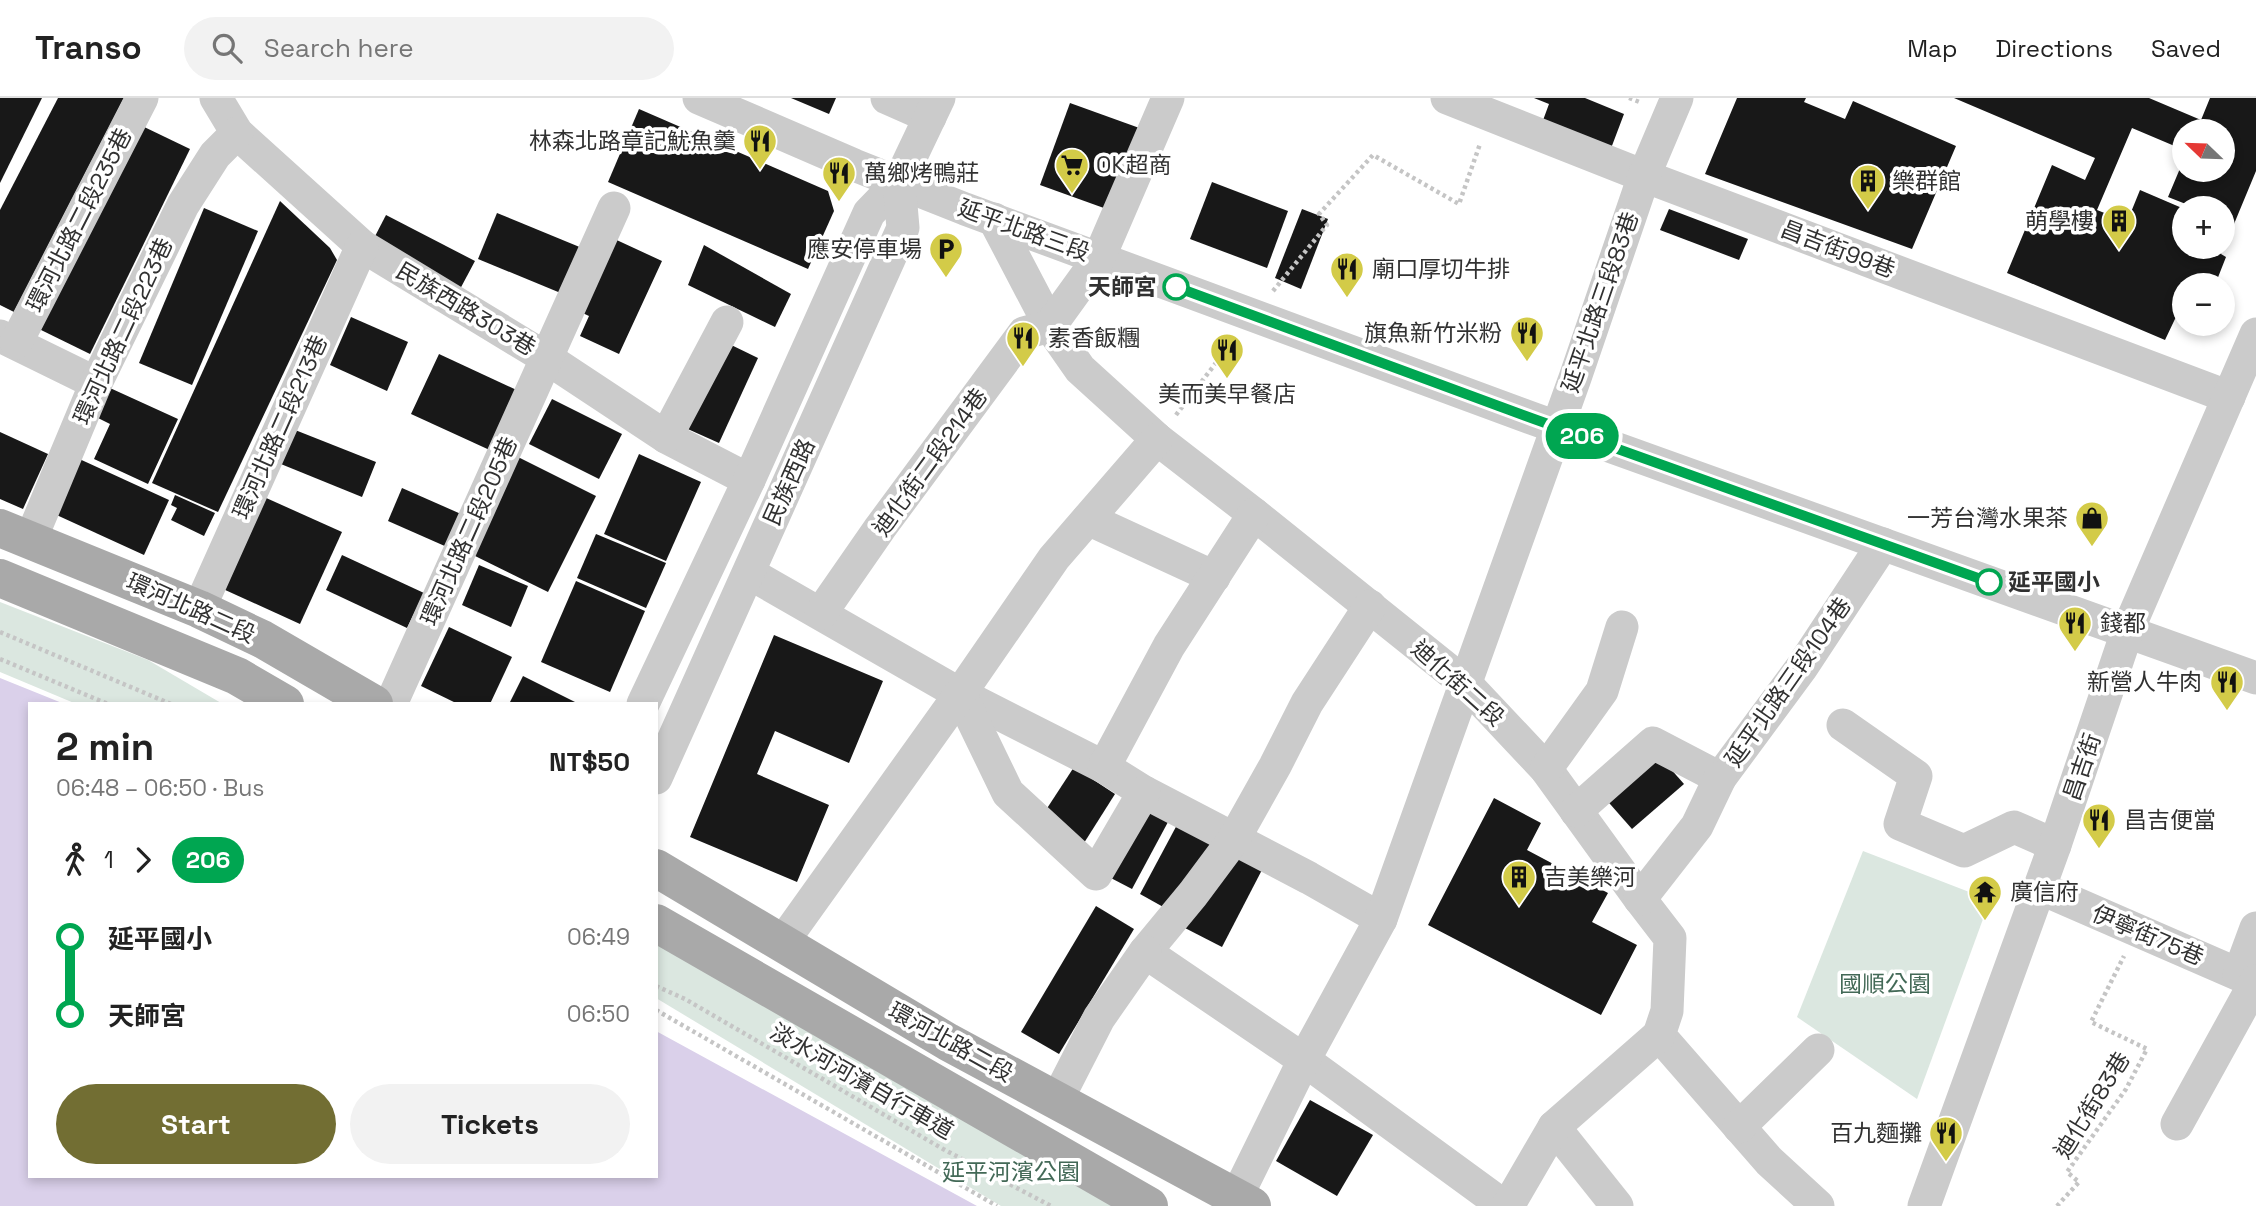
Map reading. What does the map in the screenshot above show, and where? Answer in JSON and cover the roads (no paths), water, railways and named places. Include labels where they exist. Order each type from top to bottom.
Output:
[{"type":"main road","name":"環河北路二段","points":[[15,534],[198,609],[262,639],[371,702]]},
{"type":"main road","name":"環河北路二段","points":[[0,578],[237,676],[282,702]]},
{"type":"main road","name":"環河北路二段","points":[[658,868],[948,1042],[1244,1202]]},
{"type":"main road","name":"環河北路二段","points":[[658,924],[1149,1206]]},
{"type":"street","name":"環河北路二段235巷","points":[[8,340],[142,98]]},
{"type":"street","name":"民族西路303巷","points":[[216,98],[237,133],[362,246],[548,359],[666,437],[748,480]]},
{"type":"street","name":"延平北路三段","points":[[699,98],[994,219],[1556,427],[2256,678]]},
{"type":"street","points":[[887,98],[934,107]]},
{"type":"street","points":[[1050,326],[1099,258],[1168,98]]},
{"type":"street","name":"昌吉街99巷","points":[[1447,98],[1644,176],[2229,397]]},
{"type":"street","name":"延平北路三段83巷","points":[[1244,1202],[1304,1060],[1381,919],[1644,176],[1677,98]]},
{"type":"street","name":"民族西路","points":[[644,702],[869,213],[899,182],[934,107]]},
{"type":"street","name":"環河北路二段223巷","points":[[15,534],[96,383],[183,205],[215,155],[237,133]]},
{"type":"street","name":"民族西路","points":[[658,775],[903,228],[899,182]]},
{"type":"street","name":"環河北路二段205巷","points":[[392,702],[614,208]]},
{"type":"street","name":"迪化街二段","points":[[994,219],[1050,326],[1080,369],[1157,439],[1466,684],[1546,769],[1670,938],[1667,1011],[1659,1035]]},
{"type":"street","name":"環河北路二段213巷","points":[[198,609],[362,246]]},
{"type":"street","points":[[666,437],[727,322]]},
{"type":"street","name":"迪化街二段214巷","points":[[821,613],[1024,333],[1050,326]]},
{"type":"street","name":"昌吉街","points":[[1927,1205],[2056,845],[2127,632],[2256,334]]},
{"type":"street","points":[[8,340],[96,383]]},
{"type":"street","points":[[782,943],[1054,558],[1157,439]]},
{"type":"street","points":[[1104,767],[1169,646],[1254,514]]},
{"type":"street","points":[[1088,519],[1214,577]]},
{"type":"street","name":"延平北路三段104巷","points":[[1576,811],[1653,743],[1720,778],[1802,667],[1883,544]]},
{"type":"street","points":[[749,573],[960,694],[1104,767],[1144,792],[1309,878],[1381,919]]},
{"type":"street","points":[[1057,1100],[1099,1018],[1145,952],[1234,839],[1307,702],[1370,606]]},
{"type":"street","points":[[1546,769],[1602,691],[1622,627]]},
{"type":"street","points":[[960,694],[1008,793],[1096,874],[1144,792]]},
{"type":"street","points":[[1843,724],[1916,776],[1900,824],[1964,851],[2014,827],[2056,845]]},
{"type":"street","points":[[1640,900],[1697,826],[1720,778]]},
{"type":"street","name":"伊寧街75巷","points":[[2040,888],[2250,979]]},
{"type":"street","points":[[2177,1124],[2250,979],[2256,928]]},
{"type":"street","points":[[1145,952],[1304,1060],[1506,1206],[1554,1127],[1659,1035],[1769,1161],[1818,1206]]},
{"type":"street","points":[[1739,1127],[1818,1050]]},
{"type":"street","points":[[1554,1127],[1617,1206]]},
{"type":"place","name":"林森北路章記魷魚羹","points":[[760,171]]},
{"type":"place","name":"OK超商","points":[[1072,195]]},
{"type":"place","name":"萬鄉烤鴨莊","points":[[839,203]]},
{"type":"place","name":"樂群館","points":[[1868,211]]},
{"type":"place","name":"萌學樓","points":[[2119,251]]},
{"type":"place","name":"應安停車場","points":[[946,279]]},
{"type":"place","name":"天師宮","points":[[1176,287]]},
{"type":"place","name":"廟口厚切牛排","points":[[1347,299]]},
{"type":"place","name":"旗魚新竹米粉","points":[[1527,363]]},
{"type":"place","name":"素香飯糰","points":[[1023,368]]},
{"type":"place","name":"美而美早餐店","points":[[1227,380]]},
{"type":"place","name":"一芳台灣水果茶","points":[[2092,548]]},
{"type":"place","name":"延平國小","points":[[1989,582]]},
{"type":"place","name":"錢都","points":[[2075,653]]},
{"type":"place","name":"新營人牛肉","points":[[2227,712]]},
{"type":"place","name":"昌吉便當","points":[[2099,850]]},
{"type":"place","name":"吉美樂河","points":[[1519,907]]},
{"type":"place","name":"廣信府","points":[[1985,922]]},
{"type":"place","name":"百九麵攤","points":[[1946,1163]]},
{"type":"park label","name":"國順公園","points":[[1885,984]]},
{"type":"park label","name":"延平河濱公園","points":[[1011,1172]]}]
